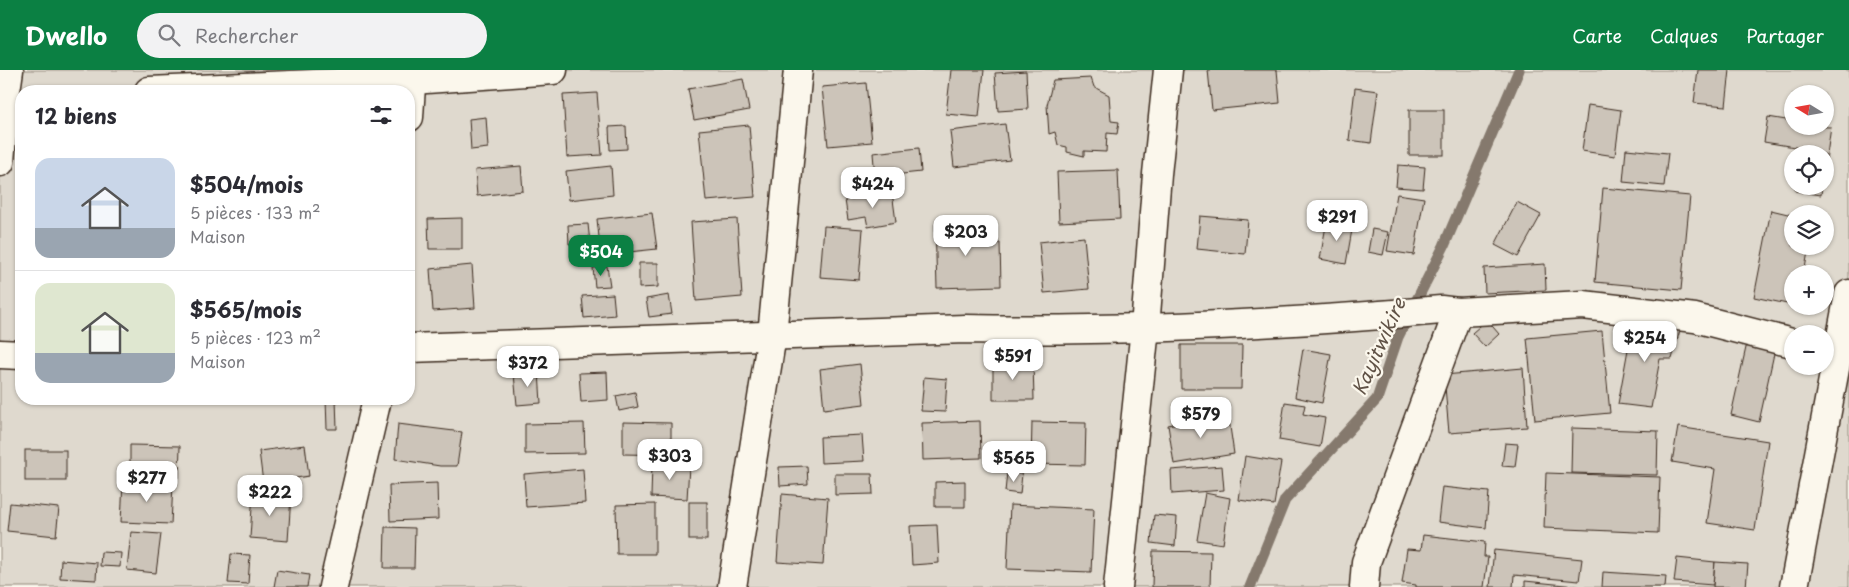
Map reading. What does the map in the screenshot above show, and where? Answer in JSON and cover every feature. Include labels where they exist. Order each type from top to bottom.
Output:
[{"type":"street","points":[[0,162],[9,97],[9,70]]},
{"type":"street","points":[[248,85],[412,75],[553,70]]},
{"type":"street","points":[[732,587],[772,335],[798,70]]},
{"type":"street","points":[[1118,587],[1145,328],[1157,174],[1168,70]]},
{"type":"street","points":[[1834,341],[1849,294]]},
{"type":"street","points":[[415,348],[965,329],[1056,330],[1145,328],[1582,305],[1695,318],[1784,341]]},
{"type":"street","points":[[1364,587],[1366,562],[1450,311]]},
{"type":"street","points":[[0,354],[15,355]]},
{"type":"street","points":[[1794,587],[1827,375]]},
{"type":"street","points":[[334,587],[376,405]]},
{"type":"shaded area","points":[[0,70],[1849,70],[1849,587],[0,587]]},
{"type":"building","points":[[951,70],[984,70],[979,117],[946,114]]},
{"type":"building","points":[[1208,70],[1277,70],[1280,103],[1212,110]]},
{"type":"building","points":[[1698,70],[1730,70],[1726,106],[1694,103]]},
{"type":"building","points":[[1026,71],[1028,109],[998,111],[995,73]]},
{"type":"building","points":[[1091,78],[1094,87],[1109,95],[1111,121],[1119,122],[1117,134],[1107,133],[1106,152],[1084,151],[1084,156],[1067,152],[1067,147],[1058,145],[1055,132],[1049,134],[1047,105],[1053,80]]},
{"type":"building","points":[[743,79],[749,110],[694,120],[688,89]]},
{"type":"building","points":[[866,83],[872,142],[828,146],[822,87]]},
{"type":"building","points":[[1355,88],[1378,91],[1371,143],[1349,140]]},
{"type":"building","points":[[597,93],[602,155],[567,157],[563,95]]},
{"type":"building","points":[[1588,105],[1621,110],[1615,156],[1582,151]]},
{"type":"building","points":[[1409,110],[1444,110],[1444,155],[1409,155]]},
{"type":"building","points":[[486,117],[488,148],[471,150],[469,119]]},
{"type":"building","points":[[1768,117],[1784,120],[1784,135],[1830,135],[1828,145],[1784,145],[1764,142]]},
{"type":"building","points":[[1005,124],[1010,160],[954,167],[950,131]]},
{"type":"building","points":[[749,125],[755,197],[706,201],[699,130]]},
{"type":"building","points":[[626,126],[627,149],[610,150],[609,127]]},
{"type":"building","points":[[919,148],[921,172],[875,177],[873,153]]},
{"type":"building","points":[[1626,149],[1668,153],[1664,186],[1623,182]]},
{"type":"building","points":[[1398,165],[1425,167],[1423,189],[1396,187]]},
{"type":"building","points":[[521,166],[523,191],[477,196],[475,170]]},
{"type":"building","points":[[611,166],[613,195],[569,200],[566,171]]},
{"type":"building","points":[[1118,170],[1120,219],[1059,222],[1057,172]]},
{"type":"building","points":[[1603,188],[1690,196],[1681,290],[1595,282]]},
{"type":"building","points":[[892,192],[896,222],[868,227],[866,217],[848,220],[845,200]]},
{"type":"building","points":[[1397,194],[1424,198],[1414,255],[1387,251]]},
{"type":"building","points":[[1517,202],[1541,215],[1518,257],[1495,245]]},
{"type":"building","points":[[1771,210],[1784,213],[1784,255],[1807,255],[1806,265],[1784,265],[1784,303],[1754,297]]},
{"type":"building","points":[[652,213],[657,249],[601,255],[597,219]]},
{"type":"building","points":[[1200,216],[1248,220],[1245,254],[1197,249]]},
{"type":"building","points":[[462,218],[462,249],[429,249],[428,219]]},
{"type":"building","points":[[737,219],[742,297],[696,301],[691,222]]},
{"type":"building","points":[[1327,220],[1353,224],[1346,264],[1320,259]]},
{"type":"building","points":[[981,222],[982,244],[1000,243],[1001,286],[937,288],[935,224]]},
{"type":"building","points":[[588,224],[590,243],[569,244],[568,225]]},
{"type":"building","points":[[824,226],[863,229],[859,280],[820,277]]},
{"type":"building","points":[[1372,229],[1388,232],[1383,255],[1368,252]]},
{"type":"building","points":[[1084,237],[1089,289],[1044,293],[1039,242]]},
{"type":"building","points":[[639,263],[658,263],[658,287],[639,288]]},
{"type":"building","points":[[1545,264],[1546,290],[1485,293],[1484,268]]},
{"type":"building","points":[[472,265],[475,308],[433,311],[430,269]]},
{"type":"building","points":[[607,266],[610,286],[595,287],[593,268]]},
{"type":"building","points":[[613,294],[615,315],[584,318],[582,296]]},
{"type":"building","points":[[669,295],[672,314],[649,317],[646,299]]},
{"type":"building","points":[[1487,320],[1499,334],[1485,347],[1472,333]]},
{"type":"building","points":[[1633,322],[1680,330],[1672,359],[1660,359],[1651,408],[1618,404]]},
{"type":"building","points":[[1602,331],[1610,413],[1535,420],[1527,338]]},
{"type":"building","points":[[1747,343],[1775,349],[1759,422],[1731,415]]},
{"type":"building","points":[[1181,345],[1242,345],[1241,389],[1181,389]]},
{"type":"building","points":[[1303,349],[1331,354],[1322,403],[1295,397]]},
{"type":"building","points":[[1033,362],[1034,400],[993,400],[993,363]]},
{"type":"building","points":[[860,364],[864,404],[824,409],[820,369]]},
{"type":"building","points":[[1523,368],[1527,427],[1449,433],[1444,375]]},
{"type":"building","points":[[539,372],[541,403],[517,405],[514,374]]},
{"type":"building","points":[[607,372],[608,400],[581,402],[579,373]]},
{"type":"building","points":[[924,377],[947,379],[945,412],[921,411]]},
{"type":"building","points":[[635,392],[638,407],[619,411],[616,396]]},
{"type":"building","points":[[1285,402],[1305,405],[1303,414],[1325,418],[1320,447],[1279,440]]},
{"type":"building","points":[[326,405],[336,405],[337,429],[327,429]]},
{"type":"building","points":[[1228,413],[1234,454],[1174,464],[1168,425]]},
{"type":"building","points":[[980,421],[981,458],[923,460],[922,423]]},
{"type":"building","points":[[623,422],[671,423],[671,455],[623,454]]},
{"type":"building","points":[[1032,422],[1086,423],[1085,465],[1031,464]]},
{"type":"building","points":[[584,423],[585,453],[525,454],[525,424]]},
{"type":"building","points":[[398,424],[462,432],[457,466],[440,466],[395,459]]},
{"type":"building","points":[[1678,427],[1768,441],[1755,530],[1707,523],[1715,469],[1672,462]]},
{"type":"building","points":[[1572,428],[1658,431],[1657,475],[1571,473]]},
{"type":"building","points":[[862,435],[864,461],[821,463],[820,437]]},
{"type":"building","points":[[1505,443],[1518,444],[1515,467],[1502,466]]},
{"type":"building","points":[[130,445],[180,446],[179,477],[130,476]]},
{"type":"building","points":[[305,445],[309,476],[263,483],[259,451]]},
{"type":"building","points":[[25,450],[66,450],[66,481],[25,481]]},
{"type":"building","points":[[1245,456],[1281,462],[1274,505],[1239,500]]},
{"type":"building","points":[[652,464],[689,466],[687,499],[651,497]]},
{"type":"building","points":[[807,466],[808,484],[780,486],[779,467]]},
{"type":"building","points":[[1222,466],[1224,490],[1172,494],[1171,470]]},
{"type":"building","points":[[583,469],[585,503],[526,507],[524,474]]},
{"type":"building","points":[[1007,472],[1022,474],[1020,494],[1005,492]]},
{"type":"building","points":[[1546,473],[1660,477],[1658,533],[1544,528]]},
{"type":"building","points":[[835,474],[872,474],[873,494],[835,495]]},
{"type":"building","points":[[965,481],[965,507],[935,507],[935,482]]},
{"type":"building","points":[[123,482],[173,484],[171,524],[121,522]]},
{"type":"building","points":[[437,483],[438,519],[390,521],[389,485]]},
{"type":"building","points":[[1442,487],[1489,492],[1486,528],[1438,522]]},
{"type":"building","points":[[253,492],[291,496],[288,541],[250,538]]},
{"type":"building","points":[[1205,493],[1230,498],[1223,544],[1197,540]]},
{"type":"building","points":[[782,494],[828,498],[823,565],[777,562]]},
{"type":"building","points":[[689,502],[707,502],[707,540],[689,540]]},
{"type":"building","points":[[10,503],[59,508],[56,536],[7,531]]},
{"type":"building","points":[[655,504],[655,554],[617,554],[616,505]]},
{"type":"building","points":[[1010,505],[1094,509],[1091,572],[1007,569]]},
{"type":"building","points":[[1154,515],[1177,517],[1175,546],[1151,543]]},
{"type":"building","points":[[937,525],[939,563],[912,565],[910,526]]},
{"type":"building","points":[[385,527],[415,528],[414,568],[384,568]]},
{"type":"building","points":[[131,532],[161,534],[156,573],[127,570]]},
{"type":"building","points":[[1423,535],[1485,542],[1484,557],[1488,557],[1484,587],[1416,587],[1416,585],[1402,583],[1407,549],[1421,550]]},
{"type":"building","points":[[1494,550],[1582,559],[1579,581],[1514,575],[1513,587],[1490,587]]},
{"type":"building","points":[[1153,551],[1211,552],[1210,587],[1152,587]]},
{"type":"building","points":[[101,552],[121,553],[120,567],[100,566]]},
{"type":"building","points":[[231,554],[250,555],[248,584],[228,583]]},
{"type":"building","points":[[1677,558],[1715,562],[1713,585],[1674,582]]},
{"type":"building","points":[[61,560],[97,563],[96,580],[60,578]]},
{"type":"building","points":[[1715,562],[1748,564],[1746,587],[1713,587]]},
{"type":"building","points":[[277,570],[309,575],[307,587],[274,587]]},
{"type":"building","points":[[1603,572],[1666,576],[1665,587],[1602,587]]},
{"type":"building","points":[[1525,581],[1585,587],[1525,587]]},
{"type":"waterway","name":"Kayitwikire","points":[[1250,587],[1285,500],[1377,399],[1398,337],[1444,246],[1519,70]]}]
